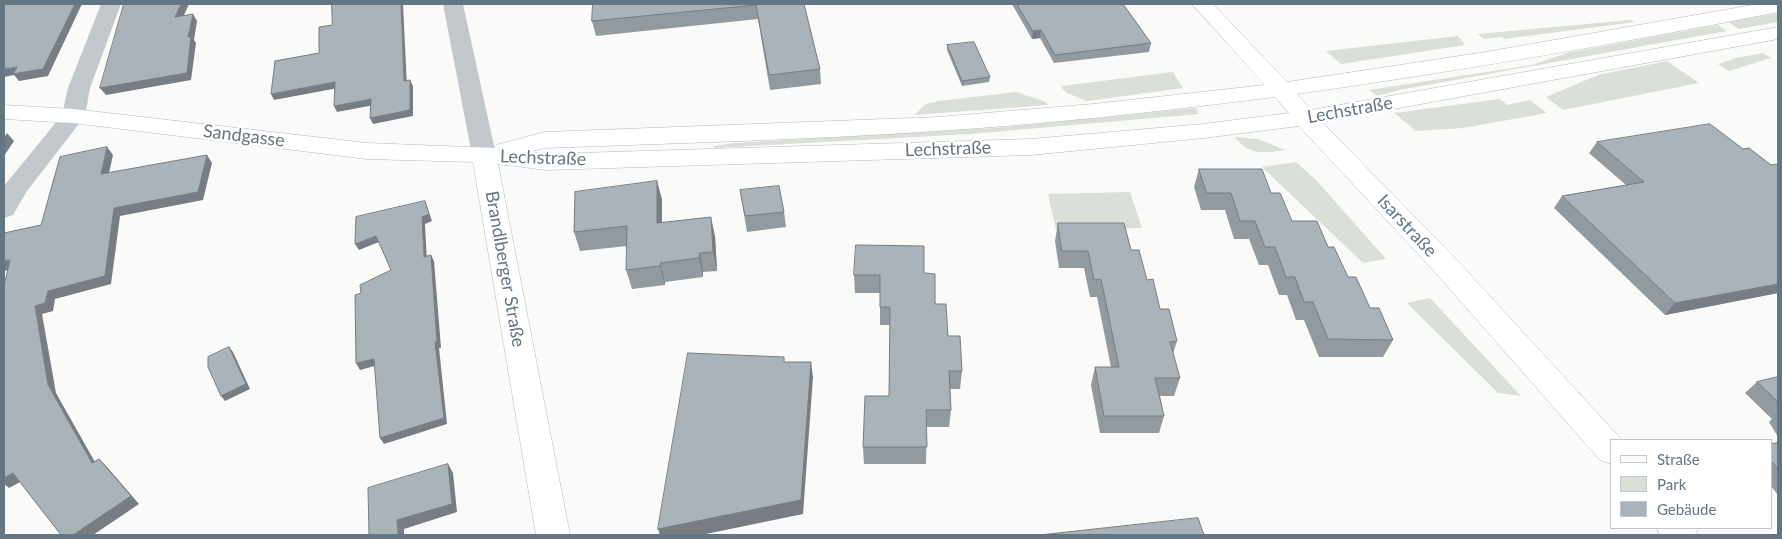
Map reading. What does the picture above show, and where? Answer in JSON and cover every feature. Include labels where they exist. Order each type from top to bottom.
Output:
[{"type":"street","points":[[4,209],[16,188],[73,116],[79,88],[89,58],[111,4]]},
{"type":"street","name":"Brandlberger Straße","points":[[453,4],[484,155],[553,535]]},
{"type":"street","name":"Isarstraße","points":[[1202,4],[1281,89],[1305,118],[1444,264],[1610,449]]},
{"type":"street","name":"Lechstraße","points":[[484,155],[545,140],[898,126],[992,120],[1281,89],[1370,78],[1778,6]]},
{"type":"street","name":"Lechstraße","points":[[484,155],[547,162],[1031,147],[1204,131],[1305,118],[1778,33]]},
{"type":"street","name":"Sandgasse","points":[[4,112],[73,116],[367,151],[484,155]]},
{"type":"green space","points":[[1778,13],[1778,22],[1739,29],[1728,22]]},
{"type":"green space","points":[[1630,20],[1635,22],[1504,39],[1502,37],[1484,39],[1478,34]]},
{"type":"green space","points":[[1718,25],[1727,31],[1399,90],[1377,96],[1369,90],[1532,65],[1567,53]]},
{"type":"green space","points":[[1458,36],[1465,45],[1341,64],[1326,51]]},
{"type":"green space","points":[[1763,53],[1771,58],[1729,71],[1718,64],[1736,58]]},
{"type":"green space","points":[[1667,61],[1699,83],[1563,110],[1546,97],[1598,75]]},
{"type":"green space","points":[[1173,72],[1183,88],[1087,101],[1062,89],[1062,86]]},
{"type":"green space","points":[[1017,92],[1046,102],[1048,105],[914,115],[926,104],[938,101]]},
{"type":"green space","points":[[1500,99],[1507,105],[1530,100],[1547,113],[1463,128],[1416,131],[1394,113]]},
{"type":"green space","points":[[1196,108],[1199,114],[970,134],[714,148],[714,146],[734,143],[994,128]]},
{"type":"green space","points":[[1235,137],[1258,139],[1285,150],[1257,152],[1245,147]]},
{"type":"green space","points":[[1296,162],[1317,181],[1386,259],[1363,263],[1262,167]]},
{"type":"green space","points":[[1130,192],[1142,228],[1056,230],[1048,194]]},
{"type":"green space","points":[[1430,298],[1521,396],[1498,393],[1407,303]]},
{"type":"building","points":[[4,4],[75,4],[43,69],[13,74],[17,67],[4,69]]},
{"type":"building","points":[[124,4],[181,4],[175,17],[193,14],[188,37],[191,36],[187,73],[100,88]]},
{"type":"building","points":[[332,4],[401,4],[404,81],[410,80],[410,110],[370,118],[371,99],[334,106],[335,82],[271,94],[275,61],[319,53],[319,27],[332,25]]},
{"type":"building","points":[[593,4],[804,4],[820,69],[769,75],[756,5],[592,21]]},
{"type":"building","points":[[1017,4],[1123,4],[1151,43],[1055,55],[1041,30],[1033,31]]},
{"type":"building","points":[[974,42],[990,77],[962,81],[947,45]]},
{"type":"building","points":[[1710,124],[1743,149],[1749,148],[1771,165],[1778,164],[1778,284],[1675,303],[1562,196],[1644,182],[1597,142]]},
{"type":"building","points":[[107,147],[101,174],[207,155],[198,192],[114,208],[105,276],[48,291],[45,303],[35,306],[48,385],[92,463],[99,459],[131,496],[73,535],[61,535],[13,473],[4,478],[4,286],[10,260],[4,261],[4,233],[41,225],[60,157]]},
{"type":"building","points":[[1199,169],[1262,169],[1271,193],[1280,193],[1292,221],[1317,221],[1328,247],[1334,247],[1348,277],[1356,277],[1370,308],[1379,308],[1393,340],[1328,339],[1313,302],[1304,302],[1295,277],[1286,277],[1275,247],[1265,247],[1255,221],[1240,221],[1231,193],[1207,193]]},
{"type":"building","points":[[657,181],[657,223],[711,217],[713,252],[700,253],[699,258],[660,263],[660,266],[626,270],[627,226],[574,232],[575,192]]},
{"type":"building","points":[[779,186],[784,212],[745,216],[740,190]]},
{"type":"building","points":[[425,201],[429,214],[422,217],[424,257],[431,255],[437,342],[435,342],[444,418],[380,438],[374,359],[356,363],[355,295],[361,293],[360,285],[391,270],[376,236],[355,244],[356,217]]},
{"type":"building","points":[[1058,223],[1124,223],[1131,250],[1139,250],[1147,280],[1153,279],[1160,309],[1169,309],[1177,341],[1170,342],[1180,378],[1155,378],[1164,416],[1104,416],[1095,367],[1119,367],[1101,279],[1094,280],[1088,251],[1062,251]]},
{"type":"building","points":[[856,245],[924,246],[924,273],[935,274],[935,304],[946,304],[948,336],[960,336],[962,371],[949,371],[951,410],[926,410],[927,447],[863,447],[865,396],[889,396],[890,307],[880,307],[880,275],[854,275]]},
{"type":"building","points":[[229,347],[246,384],[221,396],[208,367],[208,357]]},
{"type":"building","points":[[688,353],[784,357],[784,362],[811,362],[801,500],[658,529]]},
{"type":"building","points":[[1778,377],[1778,402],[1757,382]]},
{"type":"building","points":[[1778,443],[1778,469],[1772,462],[1772,444]]},
{"type":"building","points":[[448,464],[452,504],[397,520],[398,535],[369,535],[368,488]]},
{"type":"building","points":[[1198,518],[1204,535],[1040,535]]}]
